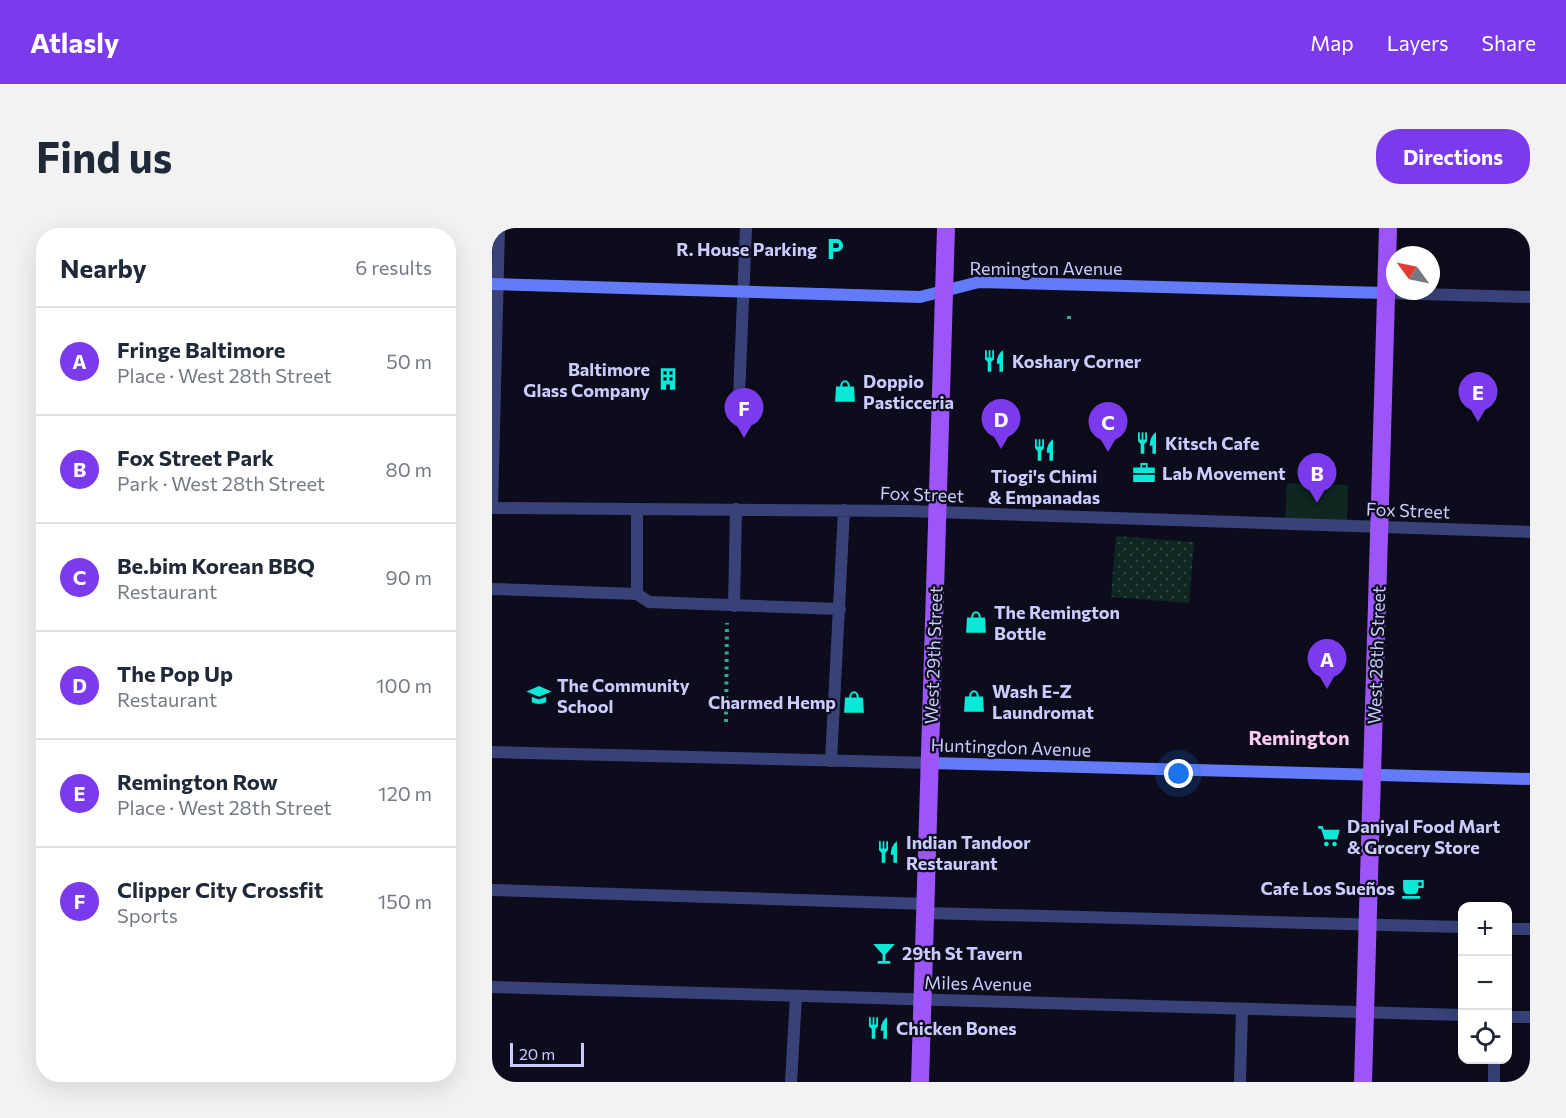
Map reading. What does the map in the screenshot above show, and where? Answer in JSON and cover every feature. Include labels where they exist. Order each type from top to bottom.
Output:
[{"type":"main road","name":"West 29th Street","points":[[920,1082],[946,228]]},
{"type":"main road","name":"West 28th Street","points":[[1363,1082],[1388,228]]},
{"type":"street","points":[[492,508],[494,284],[499,228]]},
{"type":"street","points":[[738,421],[746,228]]},
{"type":"street","name":"Remington Avenue","points":[[494,284],[920,297],[979,282],[1530,297]]},
{"type":"street","name":"Fox Street","points":[[492,508],[937,512],[1530,532]]},
{"type":"street","points":[[637,509],[637,594]]},
{"type":"street","points":[[731,605],[736,509]]},
{"type":"street","points":[[831,761],[844,510]]},
{"type":"street","points":[[492,589],[637,594],[649,602],[840,609]]},
{"type":"street","name":"Huntingdon Avenue","points":[[492,752],[1530,779]]},
{"type":"street","points":[[492,890],[926,909],[1458,927]]},
{"type":"street","points":[[1512,929],[1530,929]]},
{"type":"street","name":"Miles Avenue","points":[[492,987],[1458,1015]]},
{"type":"street","points":[[791,1082],[796,996]]},
{"type":"street","points":[[1240,1082],[1242,1009]]},
{"type":"street","points":[[1512,1017],[1530,1017]]},
{"type":"street","points":[[1494,1064],[1494,1082]]},
{"type":"path","points":[[726,722],[731,605]]},
{"type":"green space","points":[[1287,483],[1348,485],[1347,523],[1285,521]]},
{"type":"green space","points":[[1116,536],[1194,542],[1189,603],[1111,597]]},
{"type":"place","name":"R. House Parking","points":[[835,249]]},
{"type":"place","name":"Koshary Corner","points":[[994,361]]},
{"type":"place","name":"Baltimore Glass Company","points":[[668,379]]},
{"type":"place","name":"Doppio Pasticceria","points":[[845,391]]},
{"type":"place","name":"Remington Row","points":[[1478,422]]},
{"type":"place","name":"Clipper City Crossfit","points":[[744,438]]},
{"type":"place","name":"Kitsch Cafe","points":[[1147,443]]},
{"type":"place","name":"The Pop Up","points":[[1001,449]]},
{"type":"place","name":"Tiogi's Chimi & Empanadas","points":[[1044,450]]},
{"type":"place","name":"Be.bim Korean BBQ","points":[[1108,452]]},
{"type":"place","name":"Lab Movement","points":[[1144,473]]},
{"type":"place","name":"Fox Street Park","points":[[1317,503]]},
{"type":"place","name":"The Remington Bottle","points":[[976,622]]},
{"type":"place","name":"Fringe Baltimore","points":[[1327,689]]},
{"type":"place","name":"The Community School","points":[[539,695]]},
{"type":"place","name":"Wash E-Z Laundromat","points":[[974,701]]},
{"type":"place","name":"Charmed Hemp","points":[[854,702]]},
{"type":"place","name":"Daniyal Food Mart & Grocery Store","points":[[1329,836]]},
{"type":"place","name":"Indian Tandoor Restaurant","points":[[888,852]]},
{"type":"place","name":"Cafe Los Sueños","points":[[1413,888]]},
{"type":"place","name":"29th St Tavern","points":[[884,953]]},
{"type":"place","name":"Chicken Bones","points":[[878,1028]]},
{"type":"district","name":"Remington","points":[[1299,737]]}]
